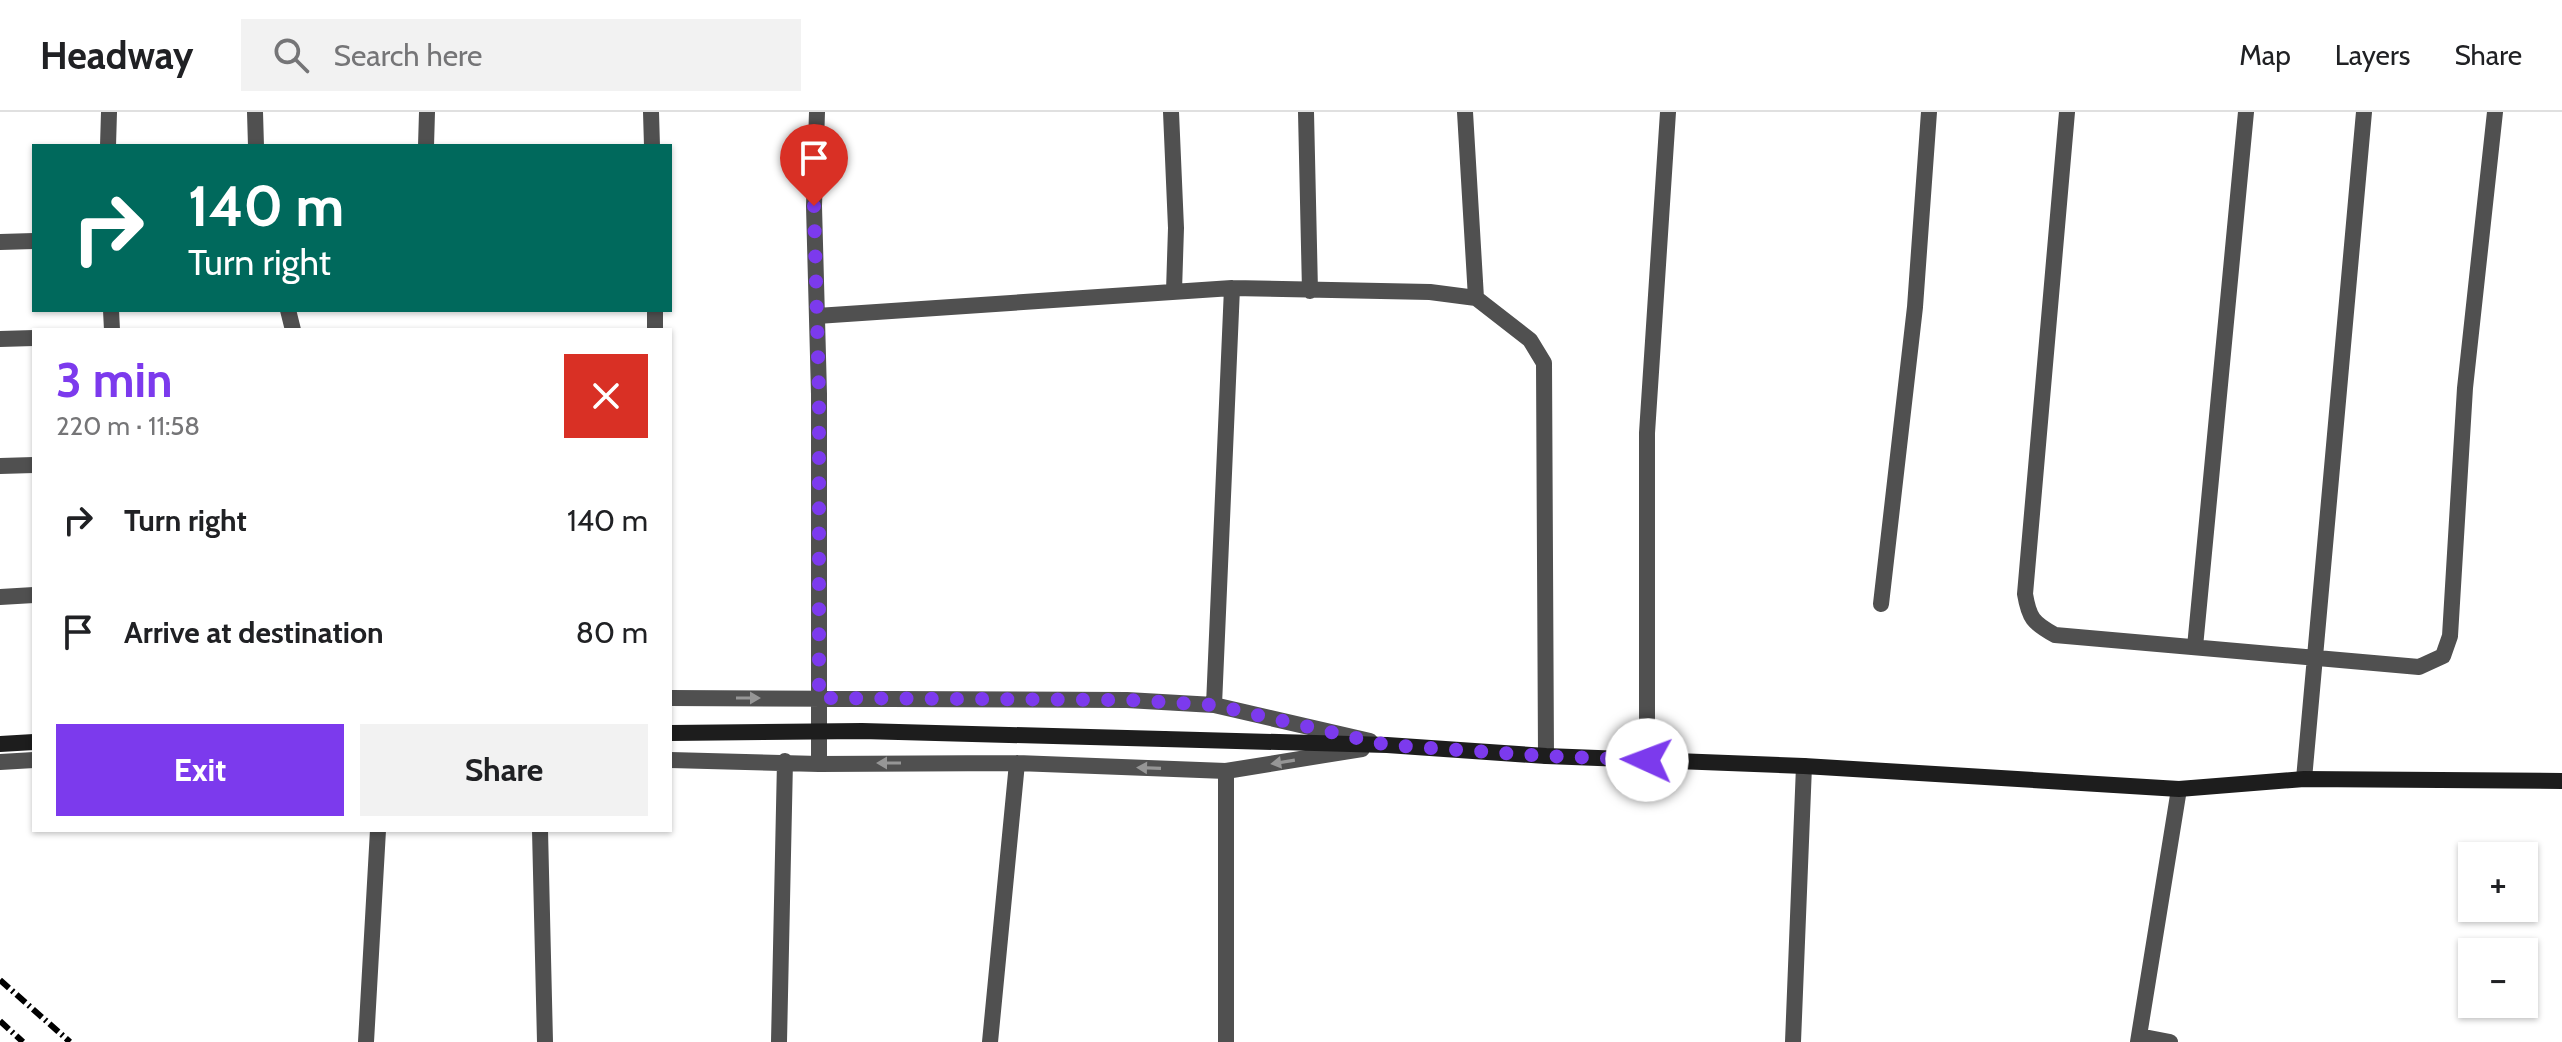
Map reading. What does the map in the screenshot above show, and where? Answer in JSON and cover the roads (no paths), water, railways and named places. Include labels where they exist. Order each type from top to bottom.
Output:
[{"type":"street","points":[[108,144],[109,112]]},
{"type":"street","points":[[255,112],[256,144]]},
{"type":"street","points":[[426,144],[427,112]]},
{"type":"street","points":[[651,112],[652,144]]},
{"type":"street","points":[[817,112],[814,206],[819,764]]},
{"type":"street","points":[[1171,112],[1176,228],[1174,291]]},
{"type":"street","points":[[1306,112],[1310,291]]},
{"type":"street","points":[[1465,112],[1476,298]]},
{"type":"street","points":[[1647,760],[1647,433],[1668,112]]},
{"type":"street","points":[[1881,604],[1915,307],[1929,112]]},
{"type":"street","points":[[2067,112],[2025,594],[2028,614],[2042,628],[2055,635],[2419,667],[2443,656],[2450,636],[2465,388],[2495,112]]},
{"type":"street","points":[[2195,647],[2246,112]]},
{"type":"street","points":[[2304,779],[2364,112]]},
{"type":"street","points":[[0,242],[32,241]]},
{"type":"street","points":[[817,316],[1232,288],[1430,292],[1476,298],[1530,340],[1544,363],[1546,756]]},
{"type":"street","points":[[1214,705],[1232,288]]},
{"type":"street","points":[[0,339],[32,338]]},
{"type":"street","points":[[0,466],[32,465]]},
{"type":"street","points":[[0,597],[32,595]]},
{"type":"street","points":[[672,698],[1127,700],[1214,705],[1387,745]]},
{"type":"street","points":[[672,733],[862,731],[1387,745],[2179,789],[2304,779],[2562,781]]},
{"type":"street","points":[[0,744],[32,742]]},
{"type":"street","points":[[672,760],[819,764],[1017,763],[1226,771],[1387,745]]},
{"type":"street","points":[[0,762],[32,760]]},
{"type":"street","points":[[779,1042],[785,761]]},
{"type":"street","points":[[990,1042],[1017,763]]},
{"type":"street","points":[[1793,1042],[1804,766]]},
{"type":"street","points":[[1226,771],[1226,1042]]},
{"type":"street","points":[[2170,1042],[2138,1039],[2179,789]]},
{"type":"street","points":[[366,1042],[378,832]]},
{"type":"street","points":[[540,832],[545,1042]]},
{"type":"railway","points":[[0,980],[70,1042]]},
{"type":"railway","points":[[0,1021],[23,1042]]}]
